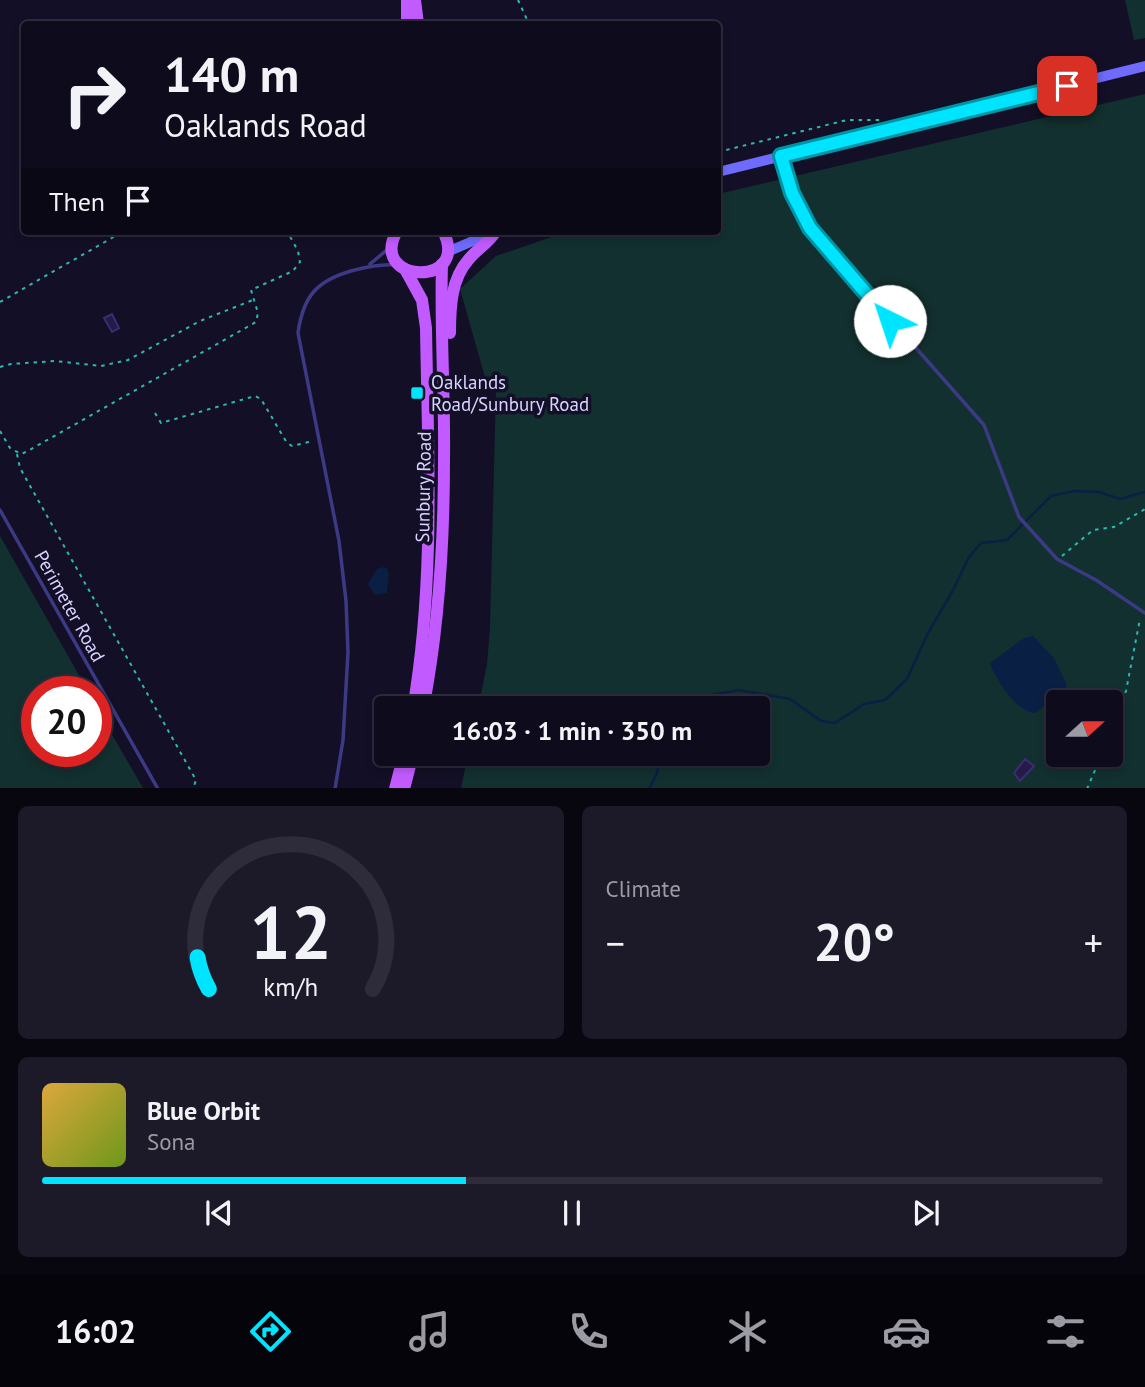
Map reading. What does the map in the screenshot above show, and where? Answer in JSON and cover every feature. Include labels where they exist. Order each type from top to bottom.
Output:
[{"type":"main road","points":[[407,0],[407,21]]},
{"type":"main road","points":[[415,0],[418,21]]},
{"type":"main road","points":[[721,171],[1145,66]]},
{"type":"main road","name":"Sunbury Road","points":[[395,235],[394,255],[422,300],[426,328],[428,581],[415,696]]},
{"type":"main road","name":"Sunbury Road","points":[[425,696],[437,625],[441,565],[444,258],[448,245],[444,235]]},
{"type":"main road","points":[[402,267],[412,273],[428,273],[444,258],[488,235]]},
{"type":"main road","points":[[444,459],[451,297],[468,260],[494,235]]},
{"type":"main road","points":[[395,788],[401,766]]},
{"type":"main road","points":[[404,788],[410,766]]},
{"type":"lane","points":[[781,156],[792,193],[810,228],[984,425],[1019,517],[1057,559],[1096,580],[1144,612]]},
{"type":"lane","points":[[335,788],[343,740],[347,627],[339,541],[299,346],[300,320],[305,305],[324,281],[375,262],[395,235]]},
{"type":"lane","points":[[365,267],[402,267]]},
{"type":"lane","name":"Perimeter Road","points":[[0,510],[157,788]]},
{"type":"path","points":[[518,0],[528,21]]},
{"type":"path","points":[[721,151],[847,120],[886,120]]},
{"type":"path","points":[[0,302],[117,235]]},
{"type":"path","points":[[0,431],[10,448],[18,453],[26,452],[247,328],[257,318],[251,290],[298,267],[300,256],[289,235]]},
{"type":"path","points":[[0,368],[11,364],[55,361],[100,366],[128,360],[200,321],[254,299]]},
{"type":"path","points":[[155,412],[161,423],[255,396],[261,399],[287,443],[292,446],[319,439]]},
{"type":"path","points":[[18,453],[20,468],[196,780],[193,788]]},
{"type":"path","points":[[1057,559],[1093,530],[1114,527],[1145,509]]},
{"type":"path","points":[[1124,697],[1144,612]]},
{"type":"path","points":[[1087,788],[1096,767]]},
{"type":"green space","points":[[1125,0],[1145,0],[1145,38],[1134,40]]},
{"type":"green space","points":[[1145,94],[1145,788],[461,788],[466,766],[770,766],[770,696],[481,696],[490,627],[496,387],[488,388],[460,289],[496,256],[557,235],[721,235],[721,193]]},
{"type":"green space","points":[[0,536],[79,676],[21,676],[21,767],[112,767],[112,735],[143,788],[0,788]]},
{"type":"water","points":[[383,567],[389,574],[387,593],[375,595],[368,584],[377,569]]},
{"type":"water","points":[[1033,636],[1054,658],[1067,685],[1064,690],[1046,690],[1046,705],[1035,713],[1014,701],[1002,686],[990,663],[1024,638]]},
{"type":"building","points":[[112,314],[119,328],[112,332],[104,318]]},
{"type":"building","points":[[1025,759],[1034,766],[1020,781],[1014,773]]},
{"type":"waterway","points":[[705,696],[739,690],[790,699],[821,721],[835,723],[864,704],[885,700],[907,679],[928,633],[969,557],[981,543],[1007,540],[1051,496],[1075,491],[1099,492],[1120,499],[1145,492]]},
{"type":"waterway","points":[[650,788],[658,766]]},
{"type":"place","name":"Oaklands Road/Sunbury Road","points":[[417,393]]},
{"type":"route","points":[[890,321],[810,228],[792,193],[781,156],[1067,86]]}]
